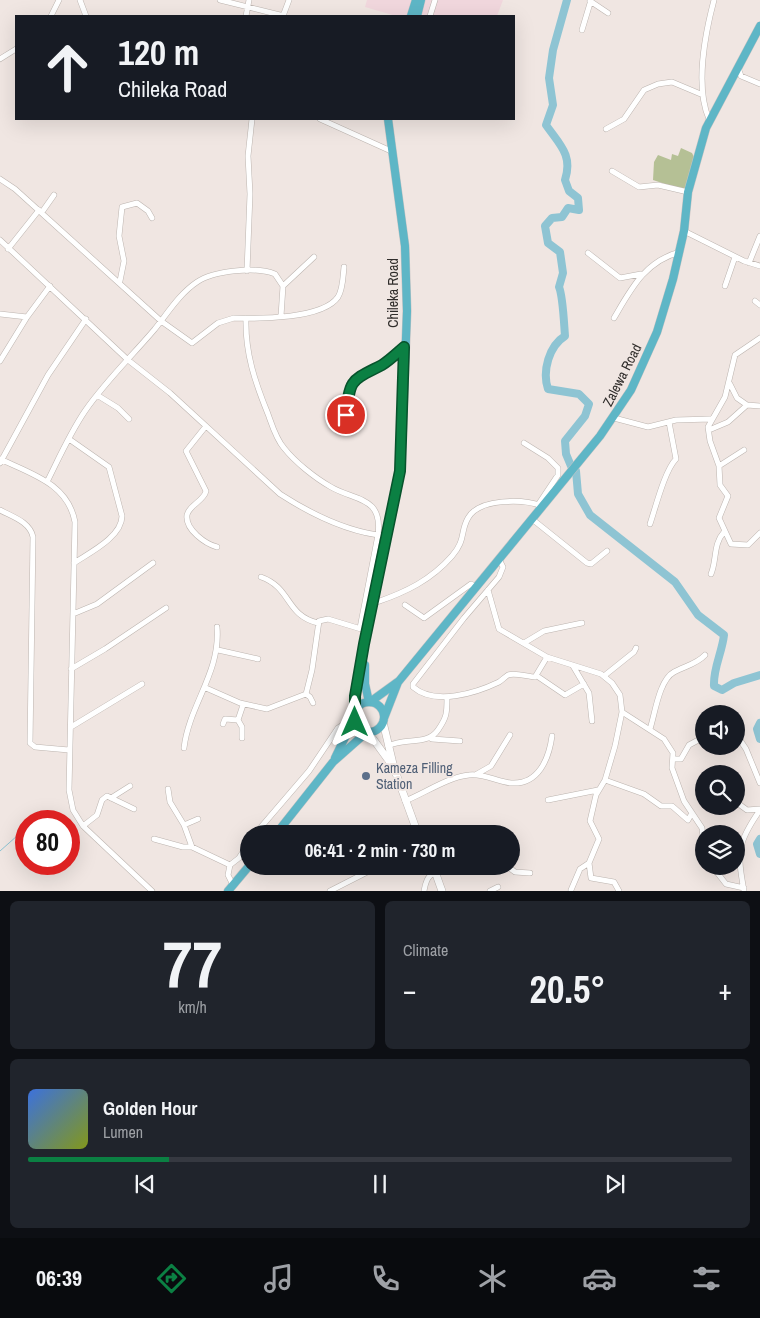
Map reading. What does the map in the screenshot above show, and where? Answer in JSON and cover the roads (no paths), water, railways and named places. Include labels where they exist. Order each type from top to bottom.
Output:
[{"type":"highway","points":[[411,15],[416,0]]},
{"type":"highway","points":[[417,15],[422,0]]},
{"type":"highway","name":"Zalewa Road","points":[[370,702],[399,681],[500,559],[532,519],[540,505],[614,418],[631,390],[657,332],[680,252],[688,192],[699,148],[709,119],[760,26]]},
{"type":"highway","name":"Chileka Road","points":[[354,717],[355,696],[364,644],[364,630],[387,536],[402,455],[404,347],[407,311],[405,246],[388,120]]},
{"type":"highway","points":[[370,702],[364,672],[401,492],[406,446],[411,311],[409,250],[393,120]]},
{"type":"highway","name":"Zalewa Road","points":[[384,720],[399,681]]},
{"type":"highway","points":[[283,825],[334,762],[368,732],[378,729],[384,720],[381,708],[370,702],[362,704],[354,717],[334,762]]},
{"type":"highway","points":[[354,717],[359,728],[368,732]]},
{"type":"highway","points":[[231,888],[242,875]]},
{"type":"main road","points":[[384,720],[394,768],[414,825]]},
{"type":"main road","points":[[368,732],[394,768]]},
{"type":"main road","points":[[437,875],[442,890]]},
{"type":"street","points":[[52,15],[60,0]]},
{"type":"street","points":[[80,0],[86,15]]},
{"type":"street","points":[[220,0],[249,3],[281,15]]},
{"type":"street","points":[[284,15],[289,0]]},
{"type":"street","points":[[430,15],[435,0]]},
{"type":"street","points":[[709,119],[704,108],[703,96],[705,47],[714,0]]},
{"type":"street","points":[[582,30],[591,1],[608,12]]},
{"type":"street","points":[[0,65],[1,59],[15,50]]},
{"type":"street","points":[[737,65],[741,76],[760,84]]},
{"type":"street","points":[[606,129],[624,119],[644,90],[658,84],[672,82],[703,96]]},
{"type":"street","points":[[247,271],[250,194],[248,156],[252,120]]},
{"type":"street","points":[[322,120],[391,151]]},
{"type":"street","points":[[612,172],[639,187],[658,185],[688,192]]},
{"type":"street","points":[[0,179],[8,183],[120,281],[161,321],[192,343],[225,320],[298,316],[335,300],[341,291],[344,267]]},
{"type":"street","points":[[8,249],[54,195]]},
{"type":"street","points":[[120,281],[124,261],[120,236],[122,207],[137,203],[148,211],[152,218]]},
{"type":"street","points":[[684,231],[749,263],[760,266]]},
{"type":"street","points":[[749,263],[760,236]]},
{"type":"street","points":[[0,240],[128,360],[206,426],[267,484],[295,504],[348,528],[387,536]]},
{"type":"street","points":[[614,318],[642,274],[655,262],[680,252]]},
{"type":"street","points":[[588,253],[620,278],[630,278],[642,274]]},
{"type":"street","points":[[283,286],[314,257]]},
{"type":"street","points":[[725,286],[736,257]]},
{"type":"street","points":[[47,482],[69,439],[97,395],[179,299],[198,282],[215,274],[258,270],[274,274],[283,286],[281,316]]},
{"type":"street","points":[[0,361],[26,317],[50,286]]},
{"type":"street","points":[[0,314],[26,317]]},
{"type":"street","points":[[246,318],[246,343],[255,382],[283,448],[328,486],[365,500],[370,504],[379,523],[364,630],[328,618],[319,620],[307,695],[313,703]]},
{"type":"street","points":[[86,319],[48,375],[1,461],[47,482],[68,500],[73,511],[75,522],[69,750],[70,801],[76,818],[83,826],[152,890]]},
{"type":"street","points":[[760,338],[735,355],[730,381],[722,403],[711,419],[709,430],[719,466],[720,485],[728,496],[719,518],[724,532],[731,544],[739,545],[748,545],[760,534]]},
{"type":"street","points":[[337,428],[344,419],[348,392],[352,383],[360,375],[388,361],[404,347]]},
{"type":"street","points":[[730,381],[734,393],[747,405],[760,406]]},
{"type":"street","points":[[97,395],[118,408],[129,419]]},
{"type":"street","points":[[709,430],[728,422],[747,405]]},
{"type":"street","points":[[614,418],[640,426],[657,426],[691,418],[711,419]]},
{"type":"street","points":[[650,524],[663,481],[669,473],[670,464],[676,459],[669,422]]},
{"type":"street","points":[[206,426],[186,451],[206,491],[205,496],[188,512],[187,517],[191,527],[199,537],[210,545],[218,547]]},
{"type":"street","points":[[69,439],[109,467],[122,516],[118,528],[98,547],[74,563]]},
{"type":"street","points":[[377,602],[415,587],[448,560],[462,542],[466,522],[477,508],[487,503],[522,502],[540,505],[558,475],[558,468],[548,458],[524,443]]},
{"type":"street","points":[[719,466],[744,450]]},
{"type":"street","points":[[0,510],[27,524],[32,530],[33,537],[29,740],[31,745],[35,747],[69,750]]},
{"type":"street","points":[[532,519],[591,564],[607,551]]},
{"type":"street","points":[[711,574],[715,565],[718,539],[724,532]]},
{"type":"street","points":[[500,559],[503,567],[502,572],[413,684],[414,688],[423,694],[447,697],[478,690],[501,681],[509,674],[537,676],[566,695],[584,684]]},
{"type":"street","points":[[73,614],[97,604],[153,563]]},
{"type":"street","points":[[261,577],[281,588],[293,608],[302,618],[318,623]]},
{"type":"street","points":[[405,605],[424,618],[445,605],[470,584],[476,587]]},
{"type":"street","points":[[488,590],[492,598],[496,624],[503,632],[547,657],[604,676],[620,696],[622,712],[605,780],[598,790],[590,822],[599,839],[589,864],[591,878],[614,882],[619,890]]},
{"type":"street","points":[[71,669],[105,649],[166,608]]},
{"type":"street","points":[[524,643],[544,631],[582,623]]},
{"type":"street","points":[[184,748],[199,695],[206,688],[218,650],[217,627]]},
{"type":"street","points":[[604,676],[634,652],[636,648]]},
{"type":"street","points":[[218,650],[258,659]]},
{"type":"street","points":[[650,729],[655,704],[670,675],[700,661],[705,656]]},
{"type":"street","points":[[537,676],[547,657]]},
{"type":"street","points":[[573,666],[589,694],[592,721]]},
{"type":"street","points":[[71,727],[142,684]]},
{"type":"street","points":[[206,688],[244,705],[271,708],[307,695],[318,698]]},
{"type":"street","points":[[431,739],[446,718],[447,697]]},
{"type":"street","points":[[238,720],[244,705]]},
{"type":"street","points":[[622,712],[667,742],[674,759],[672,768],[683,793],[684,802],[700,825]]},
{"type":"street","points":[[263,825],[309,771],[338,728],[354,717]]},
{"type":"street","points":[[223,724],[225,719],[238,720]]},
{"type":"street","points":[[238,720],[242,727],[242,738]]},
{"type":"street","points":[[477,775],[491,766],[510,735]]},
{"type":"street","points":[[405,801],[460,777],[477,775],[511,783],[536,775],[546,761],[552,736]]},
{"type":"street","points":[[388,746],[401,741],[431,739],[460,741]]},
{"type":"street","points":[[674,759],[681,759],[689,746],[695,742]]},
{"type":"street","points":[[745,749],[760,783]]},
{"type":"street","points":[[605,780],[644,794],[661,806],[672,806],[688,820],[692,813]]},
{"type":"street","points":[[111,798],[130,786]]},
{"type":"street","points":[[168,789],[170,802],[184,825],[192,847]]},
{"type":"street","points":[[548,800],[598,790]]},
{"type":"street","points":[[83,826],[97,815],[104,798],[111,798],[134,809]]},
{"type":"street","points":[[745,809],[760,810]]},
{"type":"street","points":[[745,834],[760,810]]},
{"type":"street","points":[[184,825],[198,819]]},
{"type":"street","points":[[154,839],[184,847],[192,847],[230,865]]},
{"type":"street","points":[[231,888],[228,875],[230,865],[240,853]]},
{"type":"street","points":[[571,890],[580,869],[589,864]]},
{"type":"street","points":[[520,872],[530,873]]},
{"type":"street","points":[[330,890],[360,875]]},
{"type":"street","points":[[424,890],[431,875]]},
{"type":"street","points":[[719,875],[726,884],[744,889],[742,875]]},
{"type":"street","points":[[490,890],[498,888]]},
{"type":"waterway","points":[[567,0],[553,50],[549,78],[553,105],[546,125],[564,151],[567,164],[565,180],[569,191],[578,198],[579,210],[568,208],[562,217],[552,218],[545,226],[548,243],[560,252],[563,273],[559,287],[565,336],[559,340],[551,352],[548,360],[546,382],[548,389],[579,394],[589,404],[585,416],[565,441],[566,454],[571,466]]},
{"type":"waterway","points":[[576,471],[578,494],[590,515],[675,582],[698,615],[724,635],[715,673],[714,686],[722,690],[734,683],[760,675]]},
{"type":"waterway","points":[[760,723],[757,729],[760,739]]},
{"type":"waterway","points":[[0,851],[15,838]]},
{"type":"waterway","points":[[760,839],[757,844],[760,854]]},
{"type":"place","name":"Kameza Filling Station","points":[[366,776]]}]
